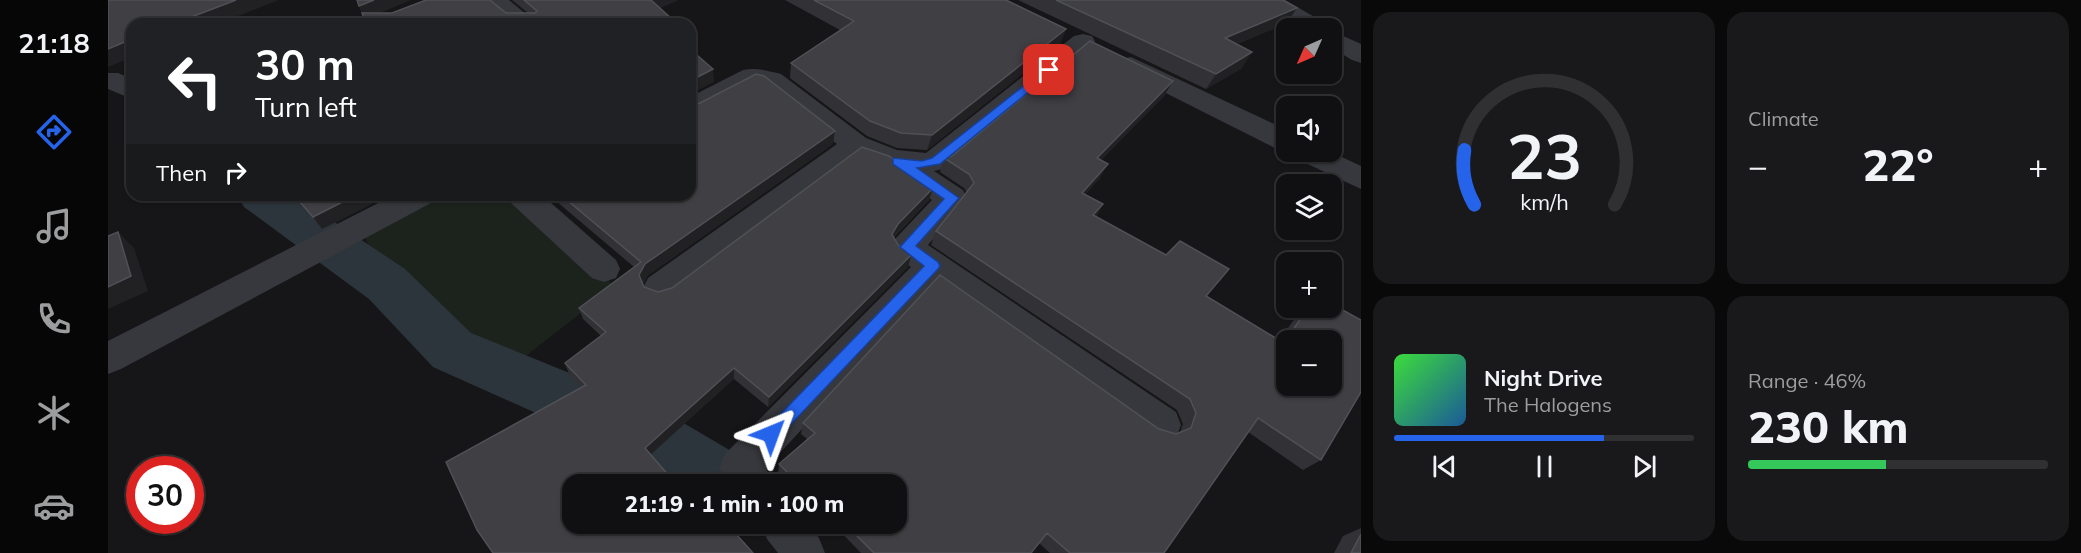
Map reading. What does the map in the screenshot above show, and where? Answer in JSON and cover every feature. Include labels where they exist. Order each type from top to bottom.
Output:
[{"type":"street","points":[[494,0],[518,18]]},
{"type":"street","points":[[1268,0],[1299,18]]},
{"type":"street","points":[[696,105],[752,76],[762,76],[772,80],[829,122],[855,145],[898,161],[922,165],[936,161],[1073,37],[1276,137]]},
{"type":"street","points":[[1342,44],[1361,56]]},
{"type":"street","points":[[108,81],[118,81],[126,87]]},
{"type":"street","points":[[660,288],[855,145]]},
{"type":"street","points":[[898,161],[952,198],[907,247],[1162,424]]},
{"type":"street","points":[[1328,162],[1361,178]]},
{"type":"street","points":[[108,358],[408,201]]},
{"type":"street","points":[[529,201],[604,269]]},
{"type":"street","points":[[745,474],[739,468],[933,266]]},
{"type":"street","points":[[790,534],[804,553]]},
{"type":"shaded area","points":[[408,201],[529,201],[604,269],[613,288],[518,362],[488,349],[420,299],[375,259],[360,227]]},
{"type":"building","points":[[108,0],[236,0],[189,18],[126,18],[126,42],[108,49]]},
{"type":"building","points":[[357,0],[374,0],[359,6]]},
{"type":"building","points":[[426,0],[490,0],[506,13],[535,13],[537,11],[524,0],[651,0],[671,18],[358,18],[363,16],[362,13],[392,13]]},
{"type":"building","points":[[814,0],[1006,0],[1066,29],[932,135],[901,133],[870,121],[791,63],[854,21]]},
{"type":"building","points":[[1056,0],[1283,0],[1297,8],[1225,38],[1252,52],[1216,74]]},
{"type":"building","points":[[1090,41],[1173,81],[1097,158],[1108,164],[1082,193],[1103,204],[1093,215],[1166,255],[1180,241],[1229,269],[1206,296],[1276,338],[1276,396],[1342,396],[1342,330],[1293,330],[1301,318],[1342,318],[1342,310],[1361,320],[1361,392],[1321,460],[1258,418],[1164,553],[1070,553],[1047,533],[1031,553],[874,553],[855,534],[907,534],[907,474],[789,474],[779,464],[815,433],[803,423],[940,275],[1159,429],[1176,434],[1191,428],[1196,413],[1190,399],[936,231],[974,183],[969,174],[944,158],[952,156]]},
{"type":"building","points":[[696,54],[713,69],[696,78]]},
{"type":"building","points":[[756,74],[764,76],[835,131],[645,264],[639,275],[644,287],[658,292],[672,288],[862,147],[889,156],[933,188],[898,224],[892,234],[898,245],[911,255],[769,397],[734,368],[645,448],[667,474],[562,474],[562,534],[736,534],[753,553],[493,553],[477,530],[446,462],[586,385],[565,363],[606,332],[579,308],[641,262],[568,201],[696,201],[696,104]]},
{"type":"building","points":[[299,201],[344,201],[313,217]]},
{"type":"building","points":[[118,232],[131,276],[108,287],[108,236]]},
{"type":"building","points":[[1361,534],[1361,553],[1351,553]]},
{"type":"waterway","points":[[269,201],[387,284],[452,350],[642,431],[712,474]]},
{"type":"route","points":[[771,434],[933,266],[907,247],[952,198],[898,161],[922,165],[946,155],[1049,70]]}]
